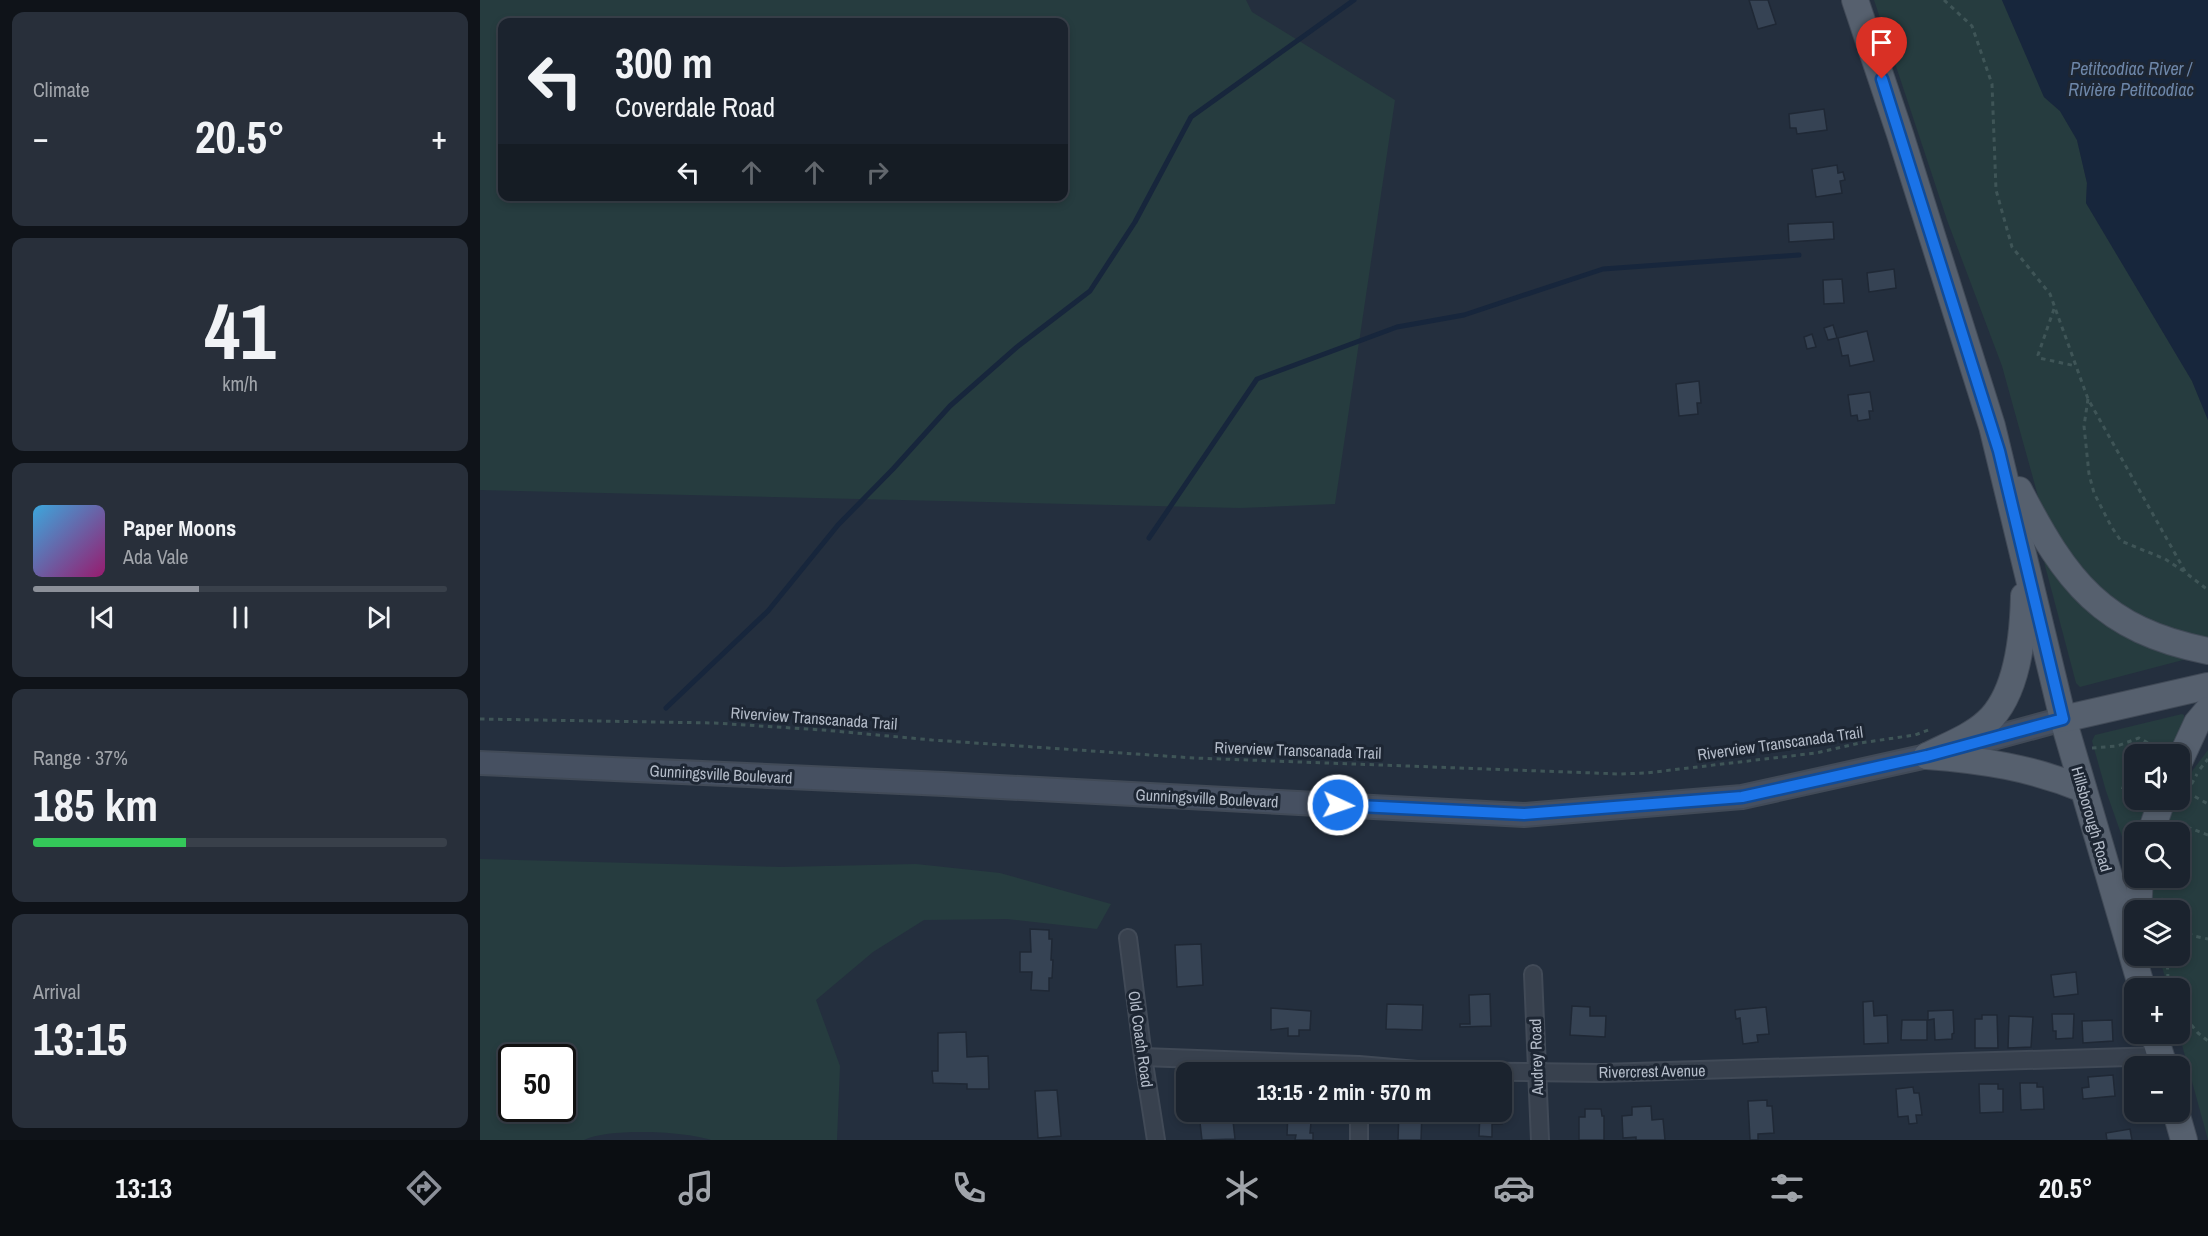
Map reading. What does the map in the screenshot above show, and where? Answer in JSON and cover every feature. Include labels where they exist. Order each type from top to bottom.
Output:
[{"type":"main road","points":[[1855,0],[1900,135],[1999,451],[2025,562],[2024,622],[2021,639],[2009,686],[1998,711],[1976,730],[1927,756]]},
{"type":"main road","points":[[1999,451],[2053,553],[2087,593],[2110,612],[2138,629],[2167,641],[2208,651]]},
{"type":"main road","name":"Hillsborough Road","points":[[2025,562],[2063,719],[2139,978]]},
{"type":"main road","name":"Gunningsville Boulevard","points":[[480,763],[1524,814],[1742,797],[1927,756],[2063,719],[2208,686]]},
{"type":"main road","points":[[2187,744],[2197,723],[2208,710]]},
{"type":"main road","points":[[1927,756],[2008,765],[2060,779],[2083,789]]},
{"type":"main road","points":[[2179,1122],[2184,1140]]},
{"type":"street","name":"Old Coach Road","points":[[1128,938],[1156,1140]]},
{"type":"street","name":"Audrey Road","points":[[1533,974],[1540,1140]]},
{"type":"street","name":"Rivercrest Avenue","points":[[1512,1071],[1602,1073],[2160,1052]]},
{"type":"street","name":"Rivercrest Avenue","points":[[1143,1057],[1233,1062]]},
{"type":"street","points":[[1359,1122],[1359,1140]]},
{"type":"path","points":[[1944,0],[1972,26],[1992,84],[1996,190],[2012,247],[2050,294],[2088,399],[2186,573]]},
{"type":"path","points":[[2055,307],[2038,358],[2076,366]]},
{"type":"path","points":[[2088,399],[2084,426],[2089,474],[2094,493],[2111,526],[2121,541],[2165,559],[2208,590]]},
{"type":"path","name":"Riverview Transcanada Trail","points":[[480,719],[714,723],[1183,757],[1620,774],[1816,753],[1860,743],[1915,735],[1935,728]]},
{"type":"path","points":[[2073,752],[2093,747],[2117,746],[2139,738],[2150,744]]},
{"type":"path","points":[[2190,787],[2208,759]]},
{"type":"path","points":[[2190,794],[2208,804]]},
{"type":"path","points":[[2190,828],[2208,835]]},
{"type":"path","points":[[2190,934],[2208,939]]},
{"type":"path","points":[[2190,1023],[2208,1041]]},
{"type":"green space","points":[[480,0],[1246,0],[1252,12],[1395,100],[1335,504],[1240,508],[480,490]]},
{"type":"green space","points":[[1874,0],[2002,0],[2044,97],[2060,111],[2077,140],[2087,183],[2086,203],[2192,381],[2208,420],[2208,640],[2152,623],[2120,605],[2080,570],[2041,507],[2002,366],[1947,220]]},
{"type":"green space","points":[[2043,558],[2182,655],[2183,660],[2080,687],[2076,683]]},
{"type":"green space","points":[[2184,715],[2175,744],[2124,744],[2124,810],[2145,810],[2139,822],[2124,822],[2124,842],[2092,741],[2095,735]]},
{"type":"green space","points":[[2208,750],[2208,1140],[2190,1074],[2190,1056],[2185,1056],[2182,1044],[2190,1044],[2190,978],[2165,978],[2162,966],[2190,966],[2190,900],[2151,900],[2151,888],[2190,888],[2190,822],[2164,822],[2169,810],[2190,810],[2190,774]]},
{"type":"green space","points":[[480,859],[782,867],[916,864],[1000,873],[1111,904],[1097,929],[1007,919],[924,920],[873,952],[816,1000],[840,1066],[837,1140],[711,1140],[665,1133],[628,1132],[595,1136],[584,1140],[480,1140]]},
{"type":"water","name":"Petitcodiac River / Rivière Petitcodiac","points":[[2002,0],[2208,0],[2208,420],[2192,381],[2086,203],[2087,183],[2077,140],[2060,111],[2044,97]]},
{"type":"building","points":[[1749,0],[1768,0],[1776,24],[1758,29]]},
{"type":"building","points":[[1824,109],[1827,130],[1797,134],[1796,128],[1790,128],[1789,114]]},
{"type":"building","points":[[1837,165],[1838,173],[1843,172],[1845,180],[1840,181],[1842,193],[1816,197],[1812,169]]},
{"type":"building","points":[[1833,222],[1834,239],[1789,242],[1788,224]]},
{"type":"building","points":[[1894,269],[1896,288],[1869,292],[1867,273]]},
{"type":"building","points":[[1842,279],[1844,303],[1824,304],[1823,280]]},
{"type":"building","points":[[1833,325],[1837,338],[1828,340],[1824,328]]},
{"type":"building","points":[[1867,331],[1874,361],[1850,366],[1848,355],[1842,356],[1838,338]]},
{"type":"building","points":[[1812,334],[1816,347],[1807,349],[1804,337]]},
{"type":"building","points":[[1699,381],[1701,403],[1697,403],[1698,414],[1679,416],[1676,384]]},
{"type":"building","points":[[1870,392],[1873,411],[1869,411],[1870,419],[1858,421],[1857,415],[1851,416],[1848,395]]},
{"type":"building","points":[[1030,929],[1049,930],[1049,939],[1052,939],[1052,978],[1049,978],[1049,991],[1031,990],[1032,972],[1020,972],[1020,952],[1031,952]]},
{"type":"building","points":[[1201,944],[1203,985],[1177,987],[1175,945]]},
{"type":"building","points":[[2076,972],[2078,994],[2054,997],[2051,975]]},
{"type":"building","points":[[1490,994],[1491,1026],[1460,1027],[1460,1024],[1470,1024],[1469,995]]},
{"type":"building","points":[[1873,1001],[1874,1016],[1887,1015],[1888,1043],[1864,1044],[1863,1002]]},
{"type":"building","points":[[1387,1004],[1423,1005],[1422,1030],[1386,1029]]},
{"type":"building","points":[[1572,1006],[1590,1007],[1590,1016],[1606,1016],[1605,1037],[1570,1035]]},
{"type":"building","points":[[1766,1007],[1769,1034],[1757,1035],[1758,1042],[1743,1044],[1740,1018],[1736,1019],[1735,1010]]},
{"type":"building","points":[[1271,1008],[1311,1011],[1310,1030],[1299,1030],[1299,1036],[1288,1036],[1288,1028],[1271,1030]]},
{"type":"building","points":[[1953,1010],[1952,1039],[1935,1040],[1934,1019],[1928,1020],[1928,1011]]},
{"type":"building","points":[[2052,1014],[2074,1014],[2073,1038],[2056,1039]]},
{"type":"building","points":[[1982,1015],[1997,1015],[1998,1048],[1975,1048],[1975,1019],[1982,1019]]},
{"type":"building","points":[[2009,1016],[2033,1017],[2031,1047],[2008,1048]]},
{"type":"building","points":[[1902,1020],[1927,1020],[1927,1040],[1901,1040]]},
{"type":"building","points":[[2112,1020],[2113,1041],[2083,1043],[2082,1021]]},
{"type":"building","points":[[966,1032],[967,1057],[988,1056],[989,1089],[967,1089],[967,1084],[933,1083],[932,1071],[938,1071],[938,1033]]},
{"type":"building","points":[[2113,1075],[2115,1096],[2083,1099],[2082,1088],[2089,1087],[2088,1077]]},
{"type":"building","points":[[2020,1083],[2037,1083],[2037,1087],[2043,1087],[2044,1109],[2021,1110]]},
{"type":"building","points":[[1979,1084],[1998,1084],[1998,1089],[2003,1089],[2003,1112],[1980,1113]]},
{"type":"building","points":[[1913,1087],[1914,1093],[1919,1093],[1922,1115],[1916,1115],[1917,1123],[1909,1124],[1908,1116],[1898,1117],[1896,1089]]},
{"type":"building","points":[[1057,1090],[1061,1136],[1038,1138],[1035,1091]]},
{"type":"building","points":[[1767,1100],[1767,1106],[1772,1106],[1774,1133],[1758,1134],[1758,1140],[1750,1140],[1748,1101]]},
{"type":"building","points":[[1651,1106],[1652,1120],[1663,1119],[1665,1140],[1623,1138],[1622,1116],[1632,1115],[1632,1107]]},
{"type":"building","points":[[1585,1109],[1601,1109],[1602,1116],[1604,1116],[1604,1140],[1579,1140],[1579,1117],[1585,1117]]},
{"type":"building","points":[[1200,1122],[1233,1122],[1235,1139],[1202,1140]]},
{"type":"building","points":[[1288,1122],[1311,1122],[1310,1133],[1313,1133],[1313,1140],[1295,1140],[1296,1135],[1287,1135]]},
{"type":"building","points":[[1399,1122],[1422,1122],[1421,1140],[1398,1140]]},
{"type":"building","points":[[1480,1122],[1502,1122],[1502,1124],[1492,1124],[1492,1137],[1479,1136]]},
{"type":"building","points":[[2130,1129],[2132,1140],[2107,1140],[2106,1133]]},
{"type":"waterway","points":[[666,708],[768,611],[838,525],[950,406],[1017,347],[1090,291],[1135,222],[1191,117],[1354,0]]},
{"type":"waterway","points":[[1149,538],[1257,379],[1397,327],[1464,315],[1603,269],[1799,255]]},
{"type":"route","points":[[1338,805],[1524,814],[1742,797],[1927,756],[2063,719],[1992,426],[1882,79]]}]
